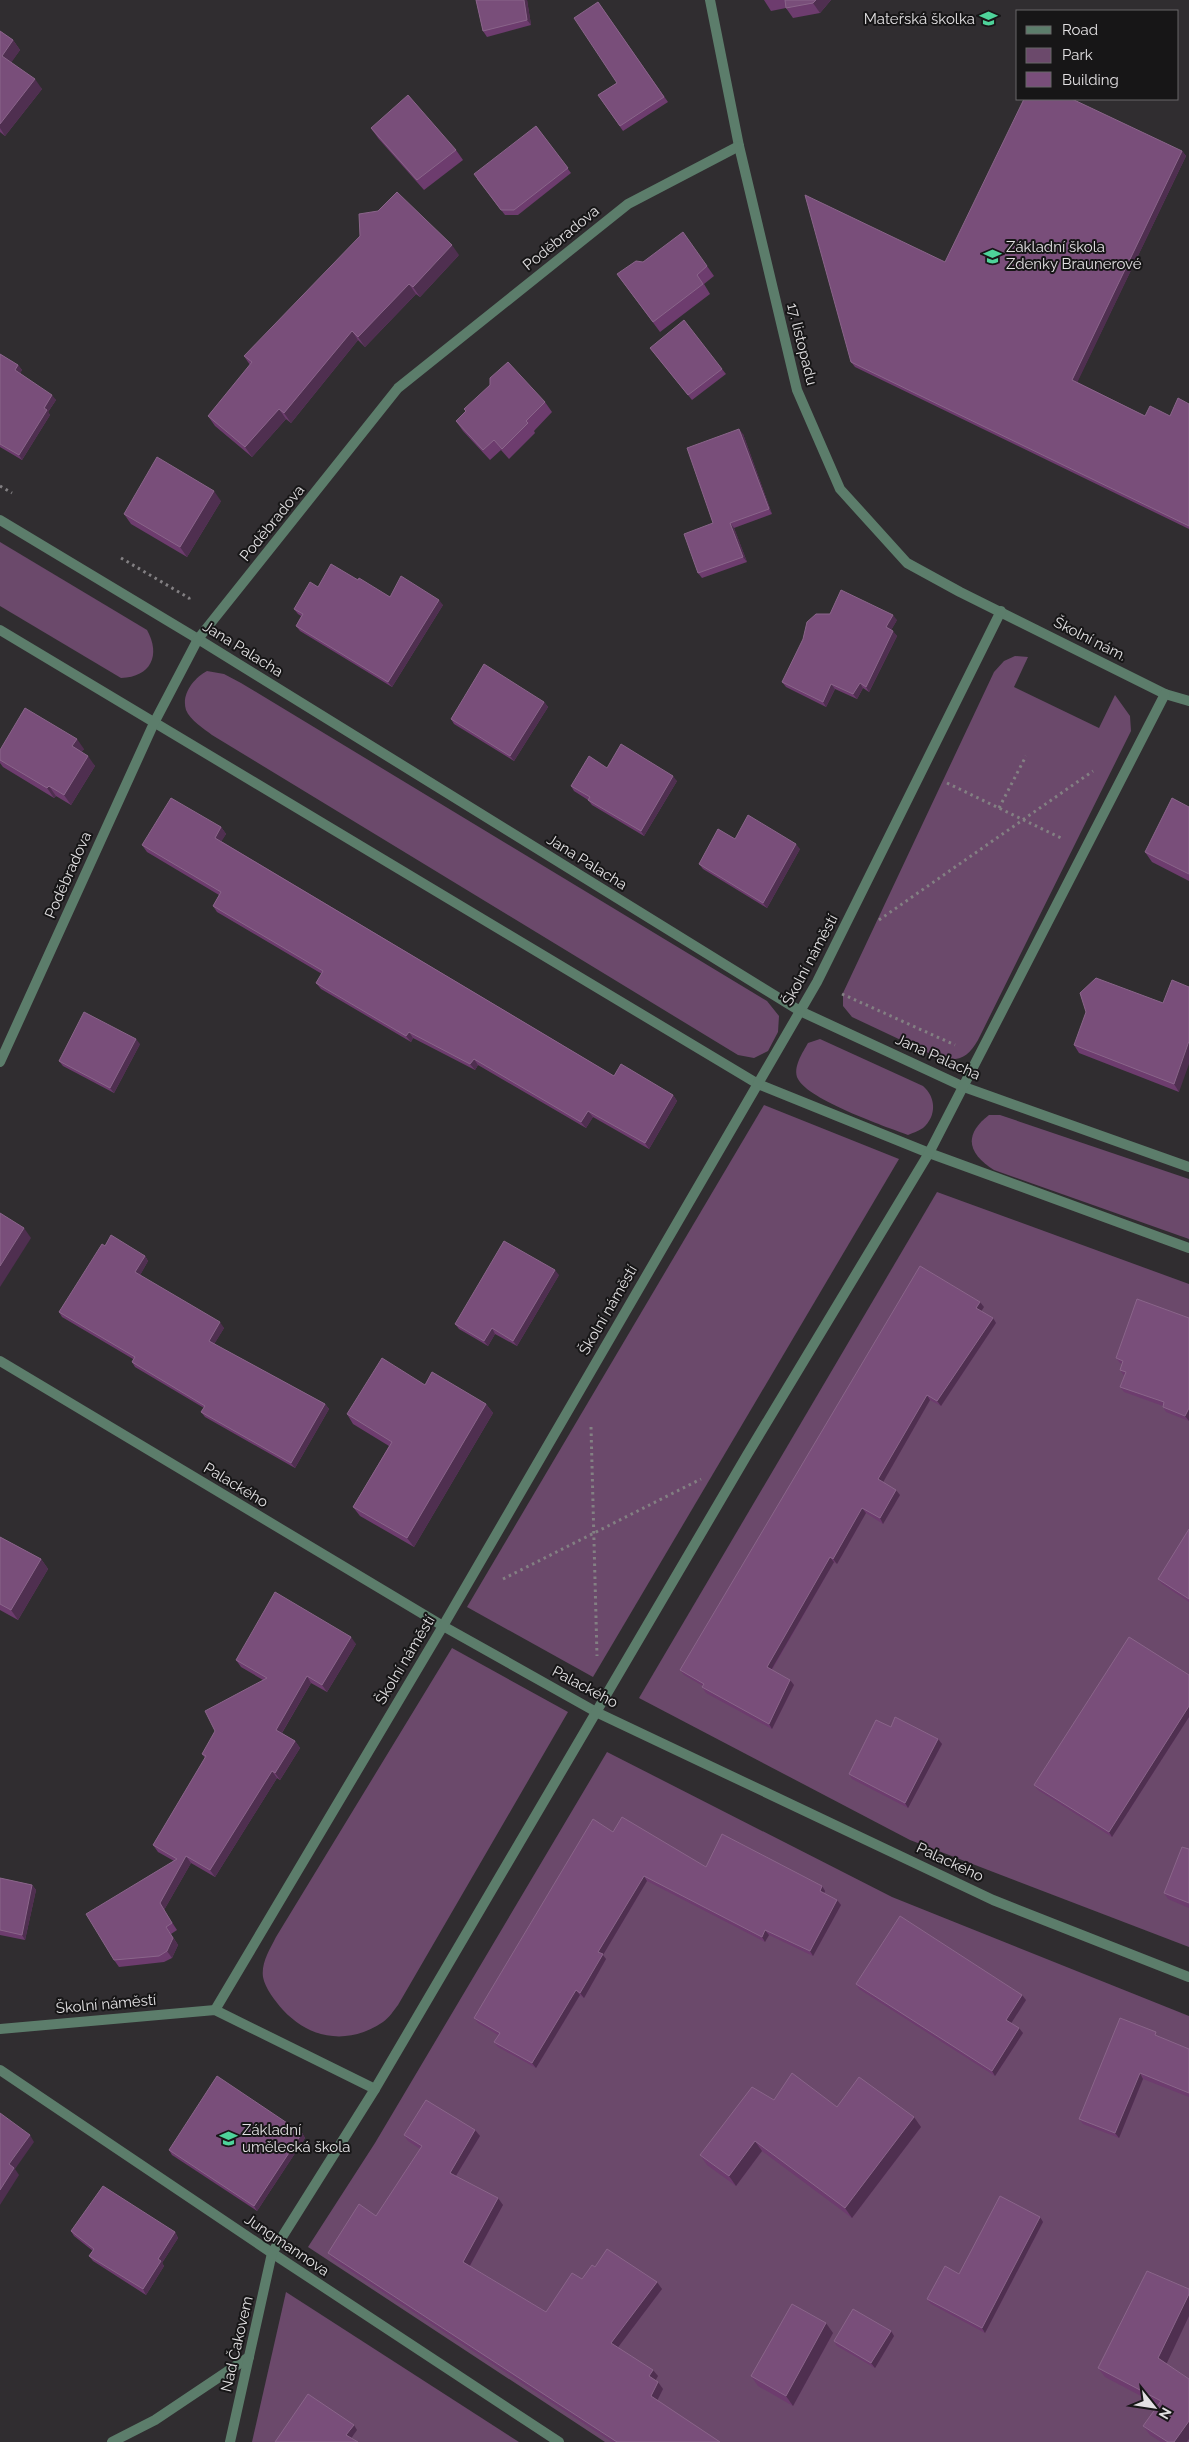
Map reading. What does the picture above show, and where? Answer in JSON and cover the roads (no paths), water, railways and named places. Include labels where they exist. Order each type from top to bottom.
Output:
[{"type":"street","name":"17. listopadu","points":[[710,0],[738,146],[797,390],[840,489],[907,563],[960,592],[1001,611]]},
{"type":"street","name":"Poděbradova","points":[[0,1062],[154,723],[198,639],[398,388],[628,204],[738,146]]},
{"type":"street","name":"Jana Palacha","points":[[0,520],[198,639],[800,1011],[964,1087],[1189,1167]]},
{"type":"street","name":"Školní nám.","points":[[1001,611],[1166,694]]},
{"type":"street","name":"Školní náměstí","points":[[0,2029],[215,2010],[443,1626],[817,982],[1001,611]]},
{"type":"street","points":[[0,630],[758,1084],[929,1153],[1189,1248]]},
{"type":"street","points":[[272,2253],[375,2089],[747,1456],[929,1153],[1166,694],[1189,701]]},
{"type":"street","name":"Palackého","points":[[0,1361],[443,1626],[598,1712],[993,1900],[1189,1977]]},
{"type":"street","points":[[215,2010],[375,2089]]},
{"type":"street","name":"Jungmannova","points":[[0,2070],[272,2253],[559,2442]]},
{"type":"street","name":"Nad Čakovem","points":[[230,2442],[272,2253]]},
{"type":"street","points":[[112,2442],[156,2420],[249,2357]]},
{"type":"place","name":"Mateřská školka","points":[[989,19]]},
{"type":"place","name":"Základní škola Zdenky Braunerové","points":[[992,256]]},
{"type":"place","name":"Základní umělecká škola","points":[[228,2139]]}]
